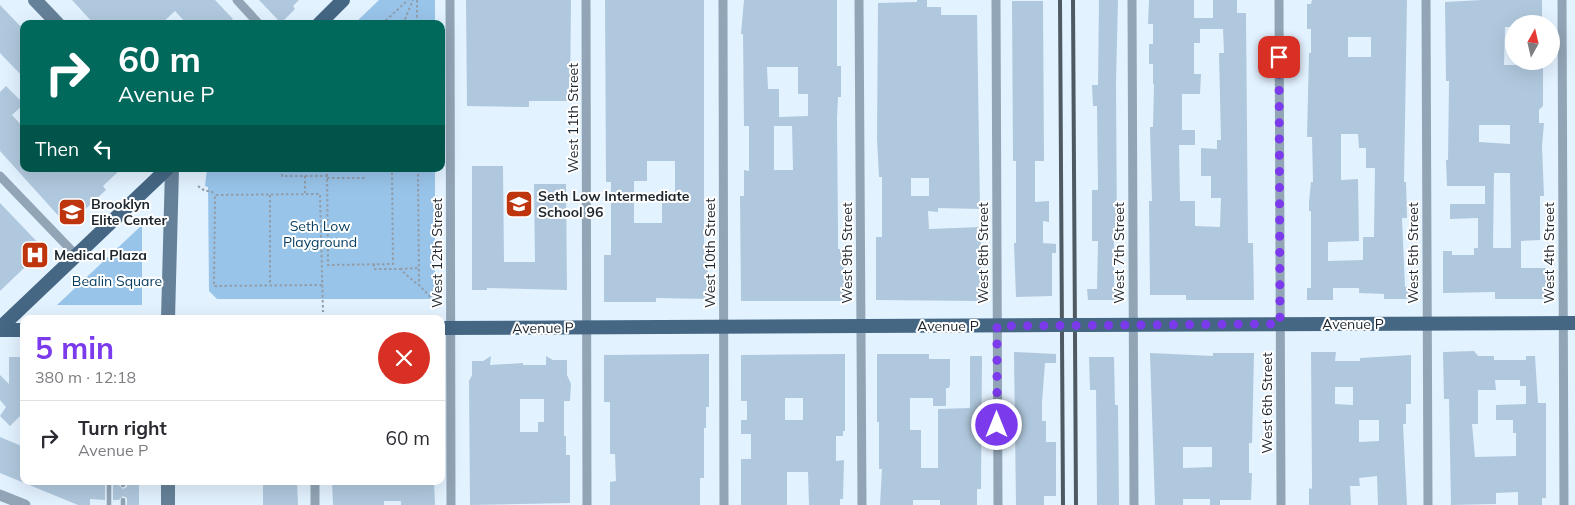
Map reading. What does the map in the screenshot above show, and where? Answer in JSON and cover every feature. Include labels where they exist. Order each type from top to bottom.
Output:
[{"type":"main road","points":[[35,0],[54,20]]},
{"type":"main road","points":[[322,20],[343,0]]},
{"type":"main road","points":[[0,329],[164,172]]},
{"type":"main road","points":[[168,315],[172,172]]},
{"type":"main road","name":"Avenue P","points":[[446,328],[1569,323]]},
{"type":"main road","points":[[0,329],[20,330]]},
{"type":"main road","points":[[168,485],[168,505]]},
{"type":"street","points":[[237,0],[255,20]]},
{"type":"street","name":"West 12th Street","points":[[450,0],[446,328],[451,505]]},
{"type":"street","name":"West 11th Street","points":[[586,0],[587,505]]},
{"type":"street","name":"West 10th Street","points":[[722,0],[724,505]]},
{"type":"street","name":"West 9th Street","points":[[859,0],[862,505]]},
{"type":"street","name":"West 8th Street","points":[[996,0],[998,505]]},
{"type":"street","name":"West 7th Street","points":[[1132,0],[1134,505]]},
{"type":"street","name":"West 6th Street","points":[[1279,0],[1281,505]]},
{"type":"street","name":"West 5th Street","points":[[1426,0],[1428,505]]},
{"type":"street","name":"West 4th Street","points":[[1562,0],[1569,323],[1564,505]]},
{"type":"street","points":[[0,176],[76,256]]},
{"type":"street","points":[[315,485],[315,505]]},
{"type":"street","points":[[0,495],[25,505]]},
{"type":"lane","points":[[109,485],[109,505]]},
{"type":"path","points":[[386,20],[408,0]]},
{"type":"path","points":[[405,20],[415,0]]},
{"type":"path","points":[[415,0],[417,20]]},
{"type":"path","points":[[282,172],[282,176],[366,178]]},
{"type":"path","points":[[327,172],[328,265],[393,264],[392,172]]},
{"type":"path","points":[[418,172],[419,286]]},
{"type":"path","points":[[305,176],[305,194]]},
{"type":"path","points":[[198,186],[205,191],[211,191],[215,196],[214,286],[322,286]]},
{"type":"path","points":[[215,196],[320,194],[323,312]]},
{"type":"path","points":[[270,195],[270,286]]},
{"type":"path","points":[[374,264],[374,269],[419,268]]},
{"type":"path","points":[[400,269],[438,305]]},
{"type":"green space","points":[[379,0],[435,0],[435,20],[358,20]]},
{"type":"green space","name":"Seth Low Playground","points":[[207,172],[435,172],[435,299],[217,299],[209,291],[208,187],[205,186]]},
{"type":"green space","name":"Bealin Square","points":[[142,225],[142,305],[57,305]]},
{"type":"building","points":[[72,0],[215,0],[233,19],[183,20],[175,11],[165,20],[90,20]]},
{"type":"building","points":[[259,0],[299,0],[293,6],[295,9],[284,20],[278,20]]},
{"type":"building","points":[[466,0],[571,0],[570,101],[529,101],[529,107],[467,106]]},
{"type":"building","points":[[605,0],[704,0],[704,247],[708,247],[708,299],[656,298],[656,302],[604,302],[604,255],[611,255],[611,182],[606,182]],"holes":[[[647,161],[675,161],[675,193],[662,193],[662,223],[634,223],[634,181],[647,181]]]},
{"type":"building","points":[[744,0],[837,0],[837,66],[841,66],[841,97],[838,97],[837,119],[838,249],[845,249],[845,301],[741,301],[740,196],[744,196],[744,170],[749,171],[749,126],[744,126],[743,34],[741,34]],"holes":[[[767,67],[798,67],[798,94],[808,94],[808,116],[779,117],[779,89],[768,89]],[[774,126],[792,126],[793,170],[774,170]]]},
{"type":"building","points":[[917,0],[927,0],[927,7],[941,7],[941,15],[977,15],[980,209],[938,208],[938,212],[928,211],[929,229],[981,227],[981,301],[876,300],[876,237],[882,237],[882,177],[879,177],[877,139],[878,3],[917,2]],"holes":[[[911,178],[929,178],[929,196],[911,196]]]},
{"type":"building","points":[[1099,0],[1118,0],[1116,82],[1117,241],[1114,241],[1114,289],[1118,289],[1118,300],[1088,300],[1087,289],[1097,289],[1098,241],[1092,241],[1092,190],[1098,190],[1097,106],[1093,106],[1092,85],[1098,85]]},
{"type":"building","points":[[1149,0],[1194,0],[1194,18],[1213,18],[1213,0],[1237,0],[1237,13],[1246,13],[1248,243],[1253,243],[1254,300],[1186,300],[1186,295],[1150,295],[1149,201],[1152,201],[1150,127],[1153,127],[1154,84],[1153,64],[1149,64],[1149,44],[1153,44],[1153,24],[1148,24]],"holes":[[[1200,29],[1223,29],[1224,53],[1219,53],[1221,140],[1217,140],[1217,149],[1201,148],[1201,176],[1211,176],[1211,198],[1221,198],[1220,227],[1195,226],[1195,201],[1180,201],[1179,145],[1195,145],[1195,130],[1182,130],[1182,94],[1200,94],[1201,74],[1194,74],[1194,43],[1200,43]]]},
{"type":"building","points":[[1312,0],[1407,0],[1404,182],[1406,182],[1407,218],[1402,218],[1405,287],[1410,287],[1410,299],[1384,299],[1384,294],[1359,293],[1359,288],[1333,288],[1333,300],[1307,300],[1307,288],[1311,288],[1311,211],[1309,211],[1309,202],[1311,182],[1313,182],[1312,137],[1307,137],[1311,29],[1307,29],[1307,4],[1311,4]],"holes":[[[1348,37],[1371,37],[1371,57],[1348,57]],[[1341,134],[1358,134],[1359,148],[1366,148],[1366,168],[1375,168],[1374,237],[1363,237],[1363,260],[1328,261],[1328,242],[1359,241],[1358,179],[1341,180]]]},
{"type":"building","points":[[1542,0],[1542,15],[1505,15],[1504,65],[1505,70],[1543,70],[1543,106],[1539,110],[1539,123],[1544,123],[1542,146],[1544,196],[1540,196],[1540,240],[1521,241],[1521,268],[1547,268],[1546,299],[1495,299],[1495,292],[1443,293],[1443,251],[1452,251],[1452,255],[1474,255],[1474,248],[1478,248],[1478,218],[1450,219],[1450,204],[1485,204],[1485,186],[1447,186],[1449,81],[1446,81],[1445,2]],"holes":[[[1479,125],[1510,125],[1510,144],[1479,142]],[[1494,173],[1510,173],[1511,248],[1493,248]]]},
{"type":"building","points":[[1012,1],[1043,1],[1044,161],[1035,161],[1035,202],[1049,201],[1049,222],[1043,221],[1043,243],[1056,244],[1056,253],[1052,253],[1052,296],[1016,297],[1014,243],[1016,243],[1016,161],[1013,161]]},
{"type":"building","points":[[0,5],[20,26],[20,74],[0,53]]},
{"type":"building","points":[[6,86],[20,100],[20,108],[12,115],[20,124],[20,172],[118,172],[103,186],[106,190],[79,215],[76,211],[64,222],[0,151],[0,92]]},
{"type":"building","points":[[472,166],[503,166],[504,262],[535,262],[534,184],[566,184],[567,290],[487,288],[487,290],[472,290]]},
{"type":"building","points":[[0,203],[44,249],[0,291]]},
{"type":"building","points":[[1474,351],[1478,356],[1494,356],[1494,360],[1526,360],[1526,356],[1535,356],[1538,403],[1546,403],[1546,498],[1542,498],[1542,505],[1518,505],[1518,492],[1496,493],[1496,504],[1451,505],[1449,399],[1444,399],[1443,352]],"holes":[[[1495,380],[1520,380],[1520,386],[1526,386],[1526,404],[1496,405],[1496,420],[1513,420],[1513,433],[1516,433],[1516,456],[1475,457],[1472,424],[1478,424],[1478,390],[1496,390]]]},
{"type":"building","points":[[1014,352],[1056,354],[1056,363],[1045,363],[1042,421],[1046,421],[1046,442],[1056,442],[1056,496],[1044,496],[1044,505],[1016,505]]},
{"type":"building","points":[[1311,352],[1336,352],[1335,361],[1360,361],[1360,358],[1411,355],[1411,404],[1406,404],[1406,424],[1403,424],[1407,505],[1378,505],[1377,476],[1359,478],[1360,486],[1350,486],[1351,505],[1309,505],[1309,488],[1312,489]],"holes":[[[1335,387],[1353,387],[1353,405],[1335,404]],[[1359,420],[1379,420],[1379,441],[1359,442]]]},
{"type":"building","points":[[1150,353],[1213,356],[1213,353],[1254,353],[1252,443],[1249,443],[1249,473],[1252,473],[1251,500],[1220,500],[1220,505],[1210,505],[1210,499],[1183,499],[1183,505],[1155,505]],"holes":[[[1183,447],[1212,447],[1212,467],[1183,468]]]},
{"type":"building","points":[[709,354],[709,407],[706,407],[706,428],[704,428],[704,478],[700,478],[700,505],[610,505],[610,482],[616,481],[615,454],[610,454],[610,402],[604,402],[604,355]]},
{"type":"building","points":[[845,354],[845,431],[843,431],[843,436],[836,436],[836,461],[844,460],[843,499],[840,499],[840,505],[809,505],[808,472],[787,472],[787,505],[741,505],[741,459],[751,459],[751,434],[741,434],[741,420],[747,420],[747,401],[741,401],[741,355]],"holes":[[[785,398],[803,398],[803,420],[785,420]]]},
{"type":"building","points":[[877,354],[929,354],[929,359],[950,359],[950,385],[949,388],[946,388],[946,406],[933,406],[933,398],[910,398],[910,430],[921,430],[921,468],[938,468],[938,409],[970,408],[970,356],[982,356],[981,489],[977,489],[977,505],[940,505],[940,500],[913,500],[913,505],[880,505],[882,469],[879,469]]},
{"type":"building","points":[[491,356],[490,365],[523,363],[523,365],[546,365],[546,356],[553,360],[567,360],[567,375],[571,384],[570,401],[564,401],[564,436],[566,436],[566,455],[570,455],[570,503],[470,505],[469,381],[472,375],[472,361],[483,361]],"holes":[[[520,399],[544,399],[544,422],[538,422],[538,432],[520,432]]]},
{"type":"building","points":[[9,357],[20,357],[20,416],[10,426],[0,416],[6,407],[0,400],[0,375],[9,384]]},
{"type":"building","points":[[1089,357],[1114,357],[1115,405],[1118,405],[1119,505],[1097,505],[1096,390],[1090,390]]},
{"type":"building","points":[[0,437],[20,445],[20,481],[0,473]]},
{"type":"building","points":[[29,485],[105,485],[105,500],[90,499],[90,505],[78,505]]},
{"type":"building","points":[[113,485],[119,485],[123,489],[127,485],[139,485],[139,505],[127,505],[127,498],[123,496],[119,500],[113,500]]},
{"type":"building","points":[[263,485],[297,485],[298,505],[263,505]]},
{"type":"building","points":[[332,485],[434,485],[435,505],[401,505],[401,501],[384,501],[384,505],[333,505]]},
{"type":"railway","points":[[1060,0],[1063,505]]},
{"type":"railway","points":[[1073,0],[1076,505]]},
{"type":"place","name":"Seth Low Intermediate School 96","points":[[519,204]]},
{"type":"place","name":"Brooklyn Elite Center","points":[[72,212]]},
{"type":"place","name":"Medical Plaza","points":[[35,255]]},
{"type":"route","points":[[997,425],[997,326],[1280,324],[1279,57]]}]
